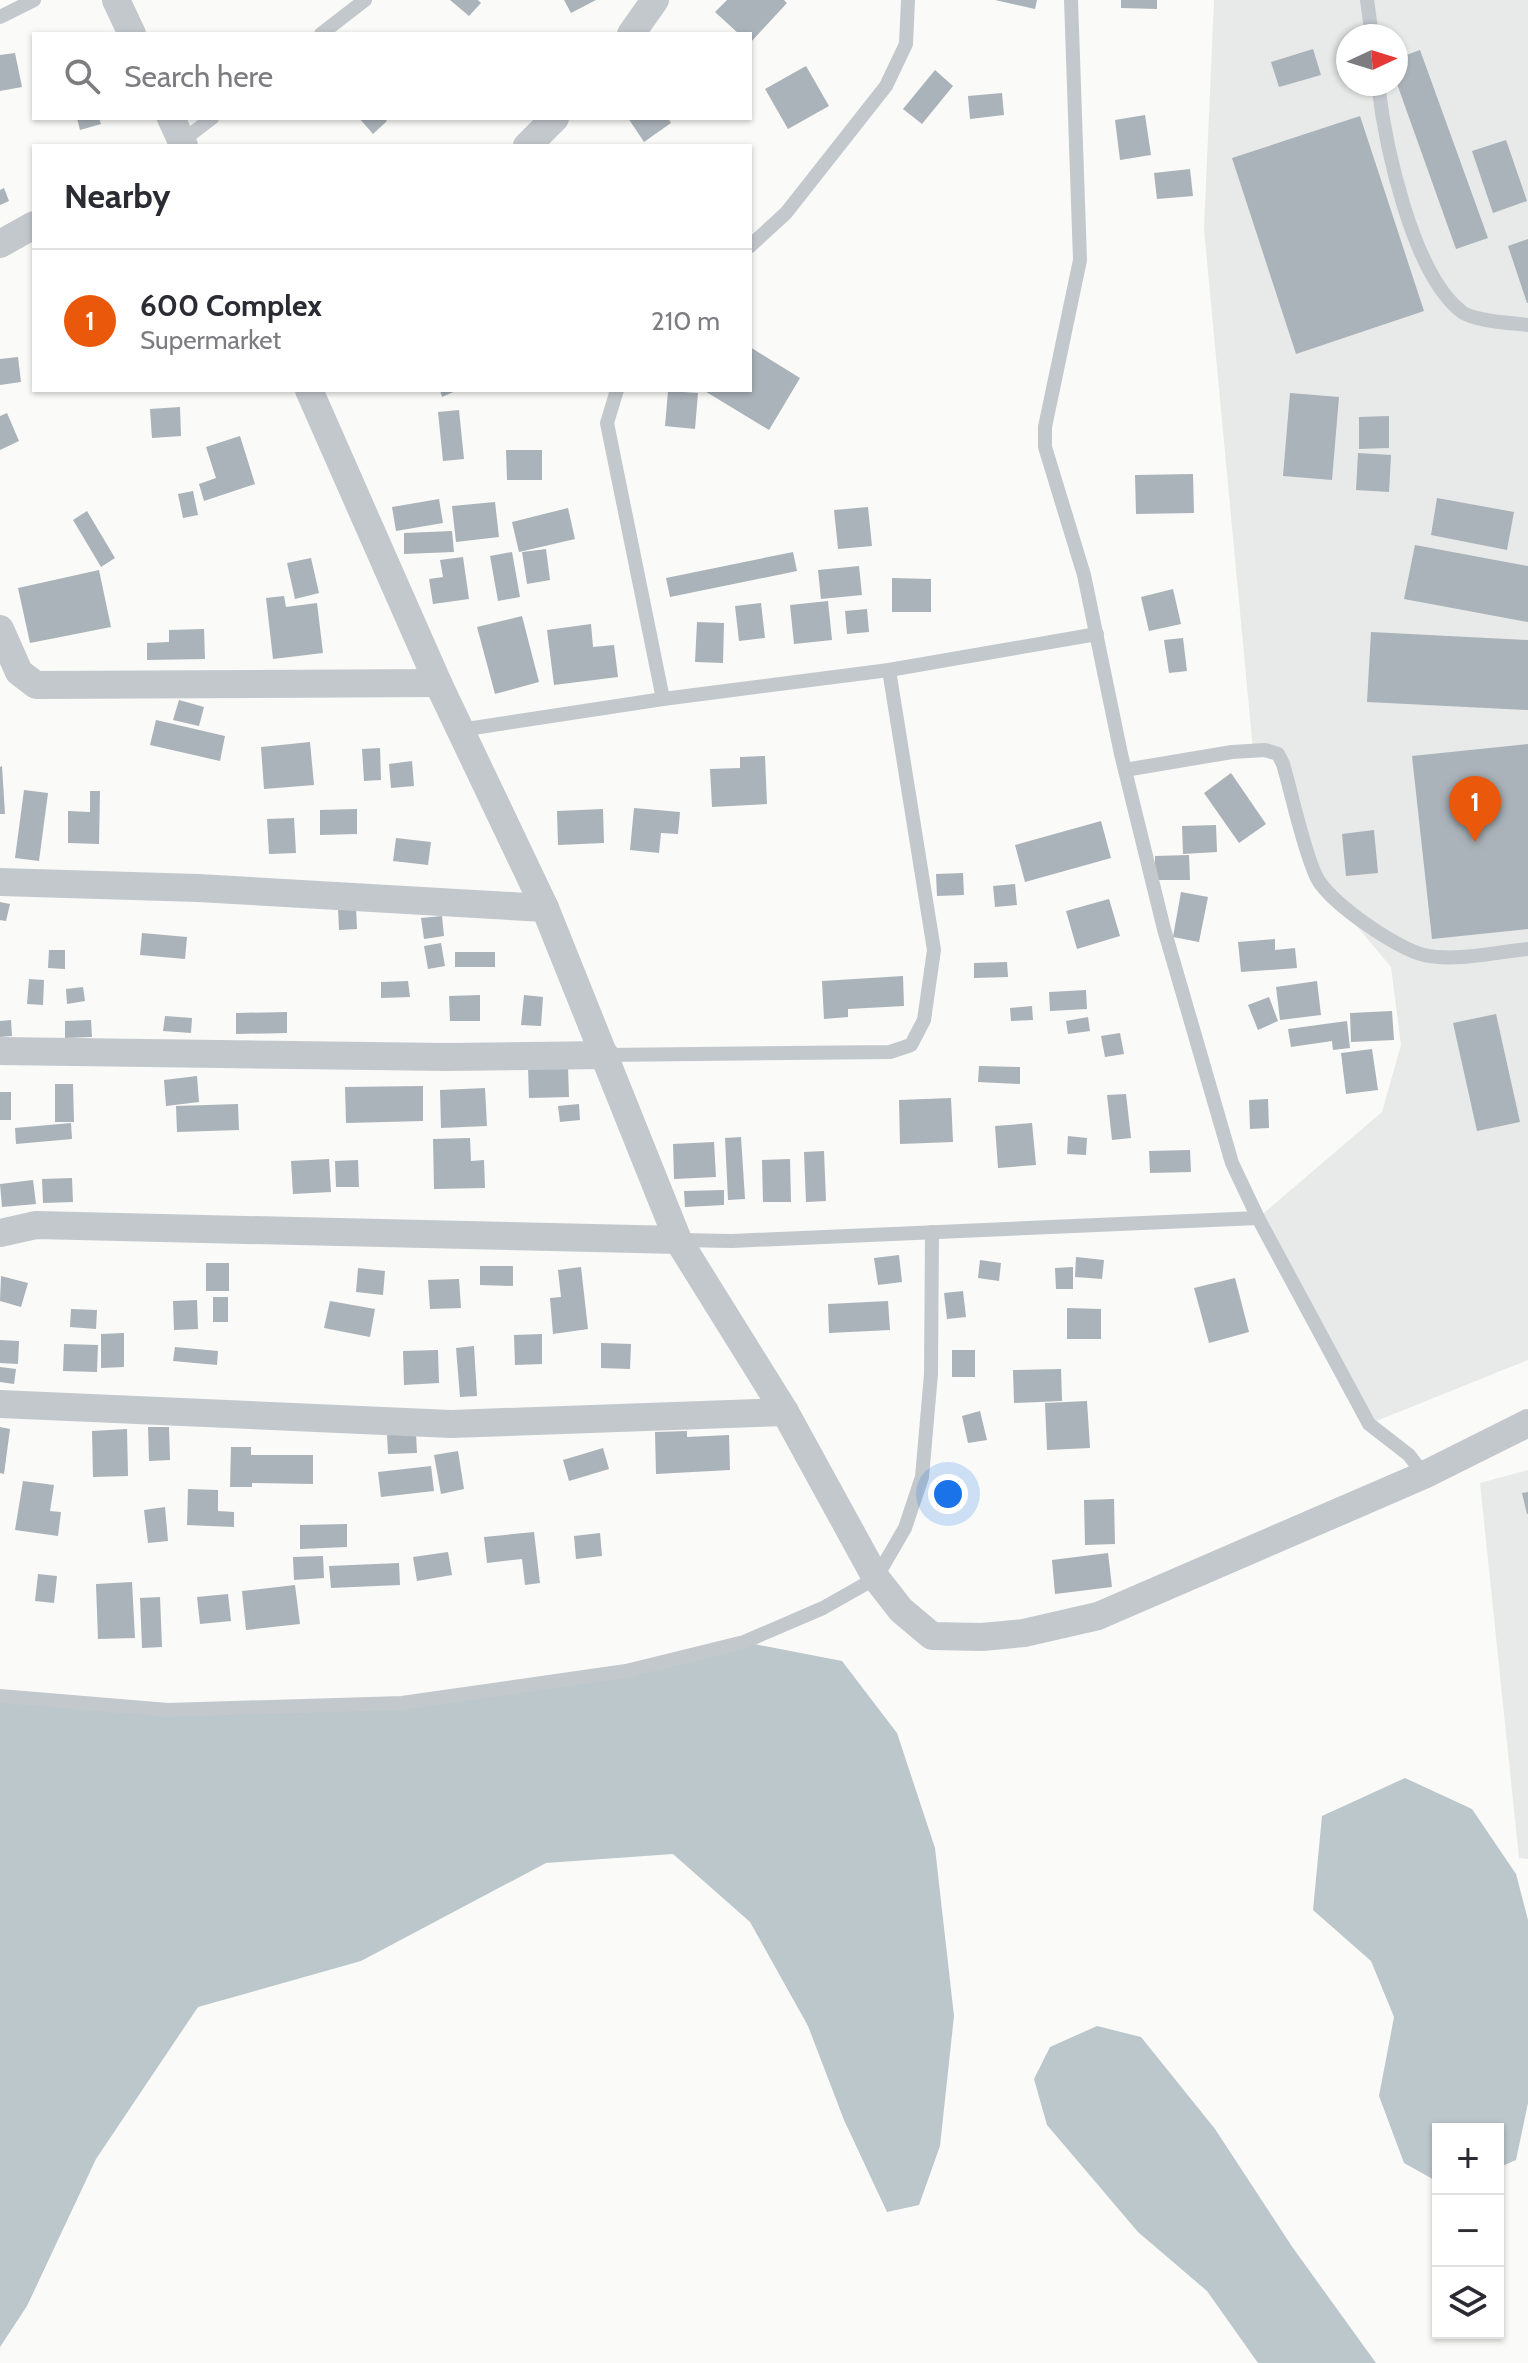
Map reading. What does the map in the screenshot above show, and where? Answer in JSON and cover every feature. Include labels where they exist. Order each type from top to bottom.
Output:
[{"type":"street","points":[[116,0],[131,32]]},
{"type":"street","points":[[632,32],[655,0]]},
{"type":"street","points":[[529,144],[553,120]]},
{"type":"street","points":[[0,244],[32,226]]},
{"type":"street","points":[[310,392],[438,683],[545,908],[678,1240],[785,1412],[876,1578],[901,1610],[932,1636],[982,1637],[1024,1633],[1098,1616],[1424,1475],[1528,1423]]},
{"type":"street","points":[[0,629],[19,672],[36,685],[438,683]]},
{"type":"street","points":[[0,882],[198,888],[545,908]]},
{"type":"street","points":[[0,1051],[447,1057],[605,1055]]},
{"type":"street","points":[[0,1233],[36,1225],[678,1240]]},
{"type":"street","points":[[0,1404],[451,1424],[785,1412]]},
{"type":"lane","points":[[0,17],[34,0]]},
{"type":"lane","points":[[324,32],[365,0]]},
{"type":"lane","points":[[752,244],[786,213],[886,86],[906,44],[908,0]]},
{"type":"lane","points":[[1071,0],[1080,260],[1045,427],[1045,447],[1084,575],[1125,770],[1164,929],[1232,1163],[1258,1218],[1369,1424],[1409,1455],[1424,1475]]},
{"type":"lane","points":[[1367,0],[1370,24]]},
{"type":"lane","points":[[1380,96],[1395,179],[1424,260],[1448,298],[1464,314],[1528,325]]},
{"type":"lane","points":[[177,138],[208,120]]},
{"type":"lane","points":[[616,392],[607,423],[663,699]]},
{"type":"lane","points":[[460,730],[663,699],[889,670],[1097,634]]},
{"type":"lane","points":[[605,1055],[890,1052],[911,1045],[924,1020],[934,950],[889,670]]},
{"type":"lane","points":[[1125,770],[1232,752],[1265,750],[1278,754],[1317,879],[1344,909],[1400,945],[1422,955],[1447,957],[1528,949]]},
{"type":"lane","points":[[678,1240],[732,1241],[1258,1218]]},
{"type":"lane","points":[[0,1696],[168,1710],[402,1703],[626,1671],[744,1642],[823,1608],[876,1578],[905,1528],[922,1477],[931,1374],[932,1232]]},
{"type":"shaded area","points":[[1214,0],[1528,0],[1528,1360],[1369,1424],[1258,1218],[1382,1112],[1401,1045],[1391,967],[1329,893],[1283,764],[1253,750],[1204,229]]},
{"type":"shaded area","points":[[1528,1470],[1528,1859],[1519,1858],[1480,1483]]},
{"type":"shaded area","points":[[744,1642],[842,1661],[897,1733],[935,1848],[954,2016],[940,2146],[919,2205],[887,2212],[844,2120],[808,2026],[750,1922],[673,1854],[546,1863],[361,1961],[198,2007],[96,2159],[27,2306],[0,2347],[0,1696],[168,1710],[402,1703],[626,1671]]},
{"type":"shaded area","points":[[1405,1778],[1472,1809],[1516,1874],[1528,1920],[1528,2103],[1516,2160],[1504,2165],[1504,2123],[1432,2123],[1432,2179],[1404,2163],[1379,2096],[1394,2017],[1371,1961],[1313,1910],[1322,1816]]},
{"type":"shaded area","points":[[1097,2026],[1141,2037],[1215,2129],[1293,2248],[1376,2363],[1258,2363],[1207,2291],[1138,2232],[1047,2125],[1034,2079],[1050,2047]]},
{"type":"building","points":[[450,0],[478,0],[481,3],[469,16]]},
{"type":"building","points":[[564,0],[596,0],[571,13]]},
{"type":"building","points":[[727,0],[784,0],[787,3],[752,41],[752,32],[737,32],[715,12]]},
{"type":"building","points":[[995,0],[1037,0],[1035,9]]},
{"type":"building","points":[[1121,0],[1157,0],[1157,9],[1121,8]]},
{"type":"building","points":[[1313,49],[1321,75],[1279,87],[1271,62]]},
{"type":"building","points":[[1420,50],[1488,238],[1456,249],[1401,96],[1408,96],[1408,54]]},
{"type":"building","points":[[15,53],[22,87],[0,91],[0,55]]},
{"type":"building","points":[[806,66],[829,106],[788,129],[765,89]]},
{"type":"building","points":[[935,70],[953,86],[922,124],[903,109]]},
{"type":"building","points":[[1002,93],[1004,115],[970,119],[968,96]]},
{"type":"building","points":[[1145,115],[1151,155],[1120,160],[1115,120]]},
{"type":"building","points":[[1360,116],[1424,311],[1296,354],[1232,158]]},
{"type":"building","points":[[78,120],[100,120],[101,124],[80,130]]},
{"type":"building","points":[[361,120],[387,121],[373,134]]},
{"type":"building","points":[[629,120],[669,120],[671,123],[644,142]]},
{"type":"building","points":[[1506,140],[1527,201],[1493,213],[1472,151]]},
{"type":"building","points":[[1190,169],[1193,196],[1157,199],[1154,173]]},
{"type":"building","points":[[4,188],[9,201],[0,205],[0,190]]},
{"type":"building","points":[[1528,239],[1528,303],[1527,303],[1508,246]]},
{"type":"building","points":[[752,348],[800,378],[769,430],[706,392],[752,392]]},
{"type":"building","points":[[18,357],[21,382],[0,385],[0,359]]},
{"type":"building","points":[[668,392],[698,393],[695,429],[665,426]]},
{"type":"building","points":[[1290,393],[1339,397],[1332,480],[1283,476]]},
{"type":"building","points":[[180,407],[181,436],[152,438],[150,409]]},
{"type":"building","points":[[459,410],[464,459],[443,461],[438,412]]},
{"type":"building","points":[[7,413],[19,441],[0,450],[0,416]]},
{"type":"building","points":[[1389,416],[1389,448],[1359,449],[1359,417]]},
{"type":"building","points":[[240,436],[255,484],[204,501],[199,484],[216,478],[206,447]]},
{"type":"building","points":[[506,450],[542,450],[542,480],[507,480]]},
{"type":"building","points":[[1358,453],[1391,455],[1389,492],[1356,490]]},
{"type":"building","points":[[1193,474],[1194,513],[1136,514],[1135,475]]},
{"type":"building","points":[[193,491],[198,515],[183,518],[178,494]]},
{"type":"building","points":[[1437,498],[1514,512],[1507,550],[1431,535]]},
{"type":"building","points":[[439,499],[443,523],[396,531],[392,507]]},
{"type":"building","points":[[495,502],[499,537],[456,542],[452,506]]},
{"type":"building","points":[[868,507],[872,546],[838,549],[834,510]]},
{"type":"building","points":[[568,508],[575,539],[519,552],[512,522]]},
{"type":"building","points":[[87,511],[115,558],[101,567],[73,520]]},
{"type":"building","points":[[452,531],[454,552],[404,554],[404,533]]},
{"type":"building","points":[[1415,545],[1528,566],[1528,622],[1404,599]]},
{"type":"building","points":[[546,549],[550,580],[527,584],[522,552]]},
{"type":"building","points":[[512,552],[520,597],[498,601],[490,556]]},
{"type":"building","points":[[793,552],[797,571],[670,597],[666,578]]},
{"type":"building","points":[[463,557],[469,599],[433,604],[429,579],[443,577],[440,560]]},
{"type":"building","points":[[311,558],[319,593],[295,599],[287,563]]},
{"type":"building","points":[[859,566],[862,595],[821,599],[818,570]]},
{"type":"building","points":[[99,570],[111,627],[30,643],[18,588]]},
{"type":"building","points":[[892,578],[931,579],[931,612],[892,612]]},
{"type":"building","points":[[1173,589],[1181,624],[1149,631],[1141,597]]},
{"type":"building","points":[[284,596],[286,607],[317,603],[323,653],[273,659],[266,598]]},
{"type":"building","points":[[828,601],[832,640],[794,644],[790,605]]},
{"type":"building","points":[[761,603],[765,638],[739,641],[735,606]]},
{"type":"building","points":[[867,609],[869,632],[847,634],[845,611]]},
{"type":"building","points":[[522,616],[539,682],[495,694],[477,627]]},
{"type":"building","points":[[697,622],[724,623],[723,663],[695,662]]},
{"type":"building","points":[[591,624],[593,647],[614,645],[618,677],[554,685],[547,630]]},
{"type":"building","points":[[204,629],[205,659],[147,660],[147,643],[169,642],[169,630]]},
{"type":"building","points":[[1371,632],[1528,640],[1528,710],[1367,702]]},
{"type":"building","points":[[1183,638],[1187,671],[1169,673],[1164,640]]},
{"type":"building","points":[[179,700],[204,707],[199,726],[173,720]]},
{"type":"building","points":[[156,720],[225,736],[220,761],[150,745]]},
{"type":"building","points":[[310,742],[314,785],[264,789],[261,747]]},
{"type":"building","points":[[1528,744],[1528,929],[1432,939],[1412,756]]},
{"type":"building","points":[[380,748],[381,780],[364,781],[362,749]]},
{"type":"building","points":[[765,756],[767,804],[712,807],[710,769],[740,768],[740,757]]},
{"type":"building","points":[[412,761],[414,786],[391,788],[389,764]]},
{"type":"building","points":[[2,766],[5,814],[0,814]]},
{"type":"building","points":[[1231,773],[1266,824],[1239,843],[1204,793]]},
{"type":"building","points":[[24,790],[48,793],[39,861],[15,858]]},
{"type":"building","points":[[90,791],[100,791],[99,844],[68,843],[68,811],[90,812]]},
{"type":"building","points":[[634,808],[680,812],[678,834],[661,833],[659,853],[630,850]]},
{"type":"building","points":[[357,809],[357,834],[320,835],[320,810]]},
{"type":"building","points":[[603,809],[604,843],[558,845],[557,811]]},
{"type":"building","points":[[294,818],[296,853],[269,854],[267,819]]},
{"type":"building","points":[[1101,821],[1111,858],[1025,882],[1015,845]]},
{"type":"building","points":[[1216,825],[1217,852],[1183,854],[1182,826]]},
{"type":"building","points":[[1374,830],[1378,873],[1346,876],[1342,834]]},
{"type":"building","points":[[396,838],[431,842],[428,865],[393,861]]},
{"type":"building","points":[[1189,855],[1190,880],[1155,880],[1155,856]]},
{"type":"building","points":[[963,873],[964,895],[937,896],[936,874]]},
{"type":"building","points":[[1015,884],[1017,905],[995,907],[993,886]]},
{"type":"building","points":[[1181,892],[1208,897],[1199,942],[1173,937]]},
{"type":"building","points":[[1109,899],[1120,936],[1077,949],[1066,911]]},
{"type":"building","points":[[0,902],[10,904],[6,921],[0,920]]},
{"type":"building","points":[[356,907],[357,929],[339,930],[338,908]]},
{"type":"building","points":[[442,916],[444,936],[424,939],[421,918]]},
{"type":"building","points":[[142,933],[187,937],[185,959],[140,955]]},
{"type":"building","points":[[1275,939],[1275,950],[1295,948],[1297,968],[1241,972],[1238,942]]},
{"type":"building","points":[[441,943],[445,966],[428,969],[424,946]]},
{"type":"building","points":[[49,950],[65,950],[65,969],[48,968]]},
{"type":"building","points":[[455,952],[495,952],[495,967],[455,967]]},
{"type":"building","points":[[1007,962],[1008,977],[974,978],[974,963]]},
{"type":"building","points":[[903,976],[904,1006],[848,1009],[848,1017],[824,1019],[822,981]]},
{"type":"building","points":[[29,979],[44,980],[43,1005],[27,1004]]},
{"type":"building","points":[[408,981],[410,997],[381,998],[381,982]]},
{"type":"building","points":[[1317,981],[1321,1015],[1280,1020],[1276,987]]},
{"type":"building","points":[[83,987],[85,1001],[67,1004],[66,989]]},
{"type":"building","points":[[1086,990],[1087,1009],[1050,1011],[1049,992]]},
{"type":"building","points":[[480,995],[480,1021],[450,1021],[449,996]]},
{"type":"building","points":[[524,995],[543,997],[541,1026],[521,1025]]},
{"type":"building","points":[[1269,997],[1278,1021],[1258,1030],[1248,1005]]},
{"type":"building","points":[[1032,1006],[1033,1020],[1011,1021],[1010,1008]]},
{"type":"building","points":[[1392,1011],[1394,1040],[1351,1042],[1350,1013]]},
{"type":"building","points":[[287,1012],[287,1033],[236,1034],[236,1013]]},
{"type":"building","points":[[1496,1014],[1520,1122],[1477,1131],[1453,1023]]},
{"type":"building","points":[[165,1016],[192,1018],[191,1033],[163,1031]]},
{"type":"building","points":[[1088,1017],[1090,1031],[1068,1034],[1066,1021]]},
{"type":"building","points":[[11,1020],[12,1036],[0,1037],[0,1021]]},
{"type":"building","points":[[91,1020],[92,1037],[65,1038],[65,1021]]},
{"type":"building","points":[[1347,1021],[1350,1048],[1333,1050],[1332,1041],[1291,1047],[1288,1029]]},
{"type":"building","points":[[1120,1033],[1124,1054],[1105,1057],[1101,1036]]},
{"type":"building","points":[[1372,1049],[1378,1090],[1346,1094],[1341,1053]]},
{"type":"building","points":[[979,1066],[1020,1067],[1020,1084],[978,1082]]},
{"type":"building","points":[[568,1067],[569,1097],[529,1098],[528,1068]]},
{"type":"building","points":[[197,1076],[199,1102],[166,1106],[164,1080]]},
{"type":"building","points":[[55,1084],[73,1084],[74,1122],[55,1122]]},
{"type":"building","points":[[423,1086],[423,1121],[346,1123],[345,1087]]},
{"type":"building","points":[[485,1088],[487,1126],[441,1128],[440,1090]]},
{"type":"building","points":[[0,1092],[11,1092],[11,1120],[0,1120]]},
{"type":"building","points":[[1126,1094],[1131,1138],[1112,1140],[1107,1095]]},
{"type":"building","points":[[951,1098],[953,1142],[900,1144],[899,1100]]},
{"type":"building","points":[[1268,1099],[1269,1128],[1250,1129],[1249,1100]]},
{"type":"building","points":[[238,1104],[239,1130],[177,1132],[176,1106]]},
{"type":"building","points":[[579,1104],[580,1120],[560,1122],[558,1106]]},
{"type":"building","points":[[71,1123],[72,1139],[16,1144],[15,1128]]},
{"type":"building","points":[[1032,1123],[1036,1165],[998,1168],[995,1126]]},
{"type":"building","points":[[1068,1136],[1087,1138],[1086,1155],[1067,1154]]},
{"type":"building","points":[[741,1137],[745,1199],[728,1200],[725,1138]]},
{"type":"building","points":[[470,1138],[471,1161],[484,1160],[485,1188],[434,1189],[433,1139]]},
{"type":"building","points":[[714,1142],[716,1177],[674,1179],[673,1144]]},
{"type":"building","points":[[1190,1150],[1191,1172],[1150,1173],[1149,1151]]},
{"type":"building","points":[[824,1151],[826,1201],[806,1202],[804,1152]]},
{"type":"building","points":[[329,1159],[331,1192],[293,1194],[291,1161]]},
{"type":"building","points":[[790,1159],[791,1202],[763,1202],[762,1160]]},
{"type":"building","points":[[358,1160],[359,1187],[336,1187],[335,1161]]},
{"type":"building","points":[[72,1178],[73,1202],[43,1203],[42,1179]]},
{"type":"building","points":[[33,1180],[36,1204],[2,1207],[0,1184]]},
{"type":"building","points":[[724,1190],[724,1205],[685,1207],[684,1191]]},
{"type":"building","points":[[899,1255],[902,1282],[878,1285],[874,1258]]},
{"type":"building","points":[[1076,1257],[1104,1260],[1102,1279],[1075,1277]]},
{"type":"building","points":[[980,1260],[1001,1263],[999,1281],[978,1278]]},
{"type":"building","points":[[206,1263],[229,1263],[229,1291],[206,1291]]},
{"type":"building","points":[[480,1266],[513,1266],[513,1286],[480,1285]]},
{"type":"building","points":[[581,1267],[588,1329],[553,1334],[550,1298],[561,1297],[558,1270]]},
{"type":"building","points":[[1073,1267],[1073,1289],[1056,1289],[1055,1268]]},
{"type":"building","points":[[358,1268],[385,1271],[383,1295],[356,1292]]},
{"type":"building","points":[[1,1276],[28,1283],[21,1307],[0,1301]]},
{"type":"building","points":[[1235,1278],[1249,1332],[1209,1343],[1194,1288]]},
{"type":"building","points":[[459,1279],[461,1308],[430,1309],[428,1280]]},
{"type":"building","points":[[963,1291],[966,1317],[947,1319],[944,1293]]},
{"type":"building","points":[[213,1297],[228,1297],[228,1322],[213,1322]]},
{"type":"building","points":[[197,1300],[198,1329],[174,1330],[173,1301]]},
{"type":"building","points":[[330,1301],[375,1309],[370,1337],[324,1328]]},
{"type":"building","points":[[888,1301],[890,1330],[829,1333],[828,1304]]},
{"type":"building","points":[[1067,1308],[1101,1309],[1101,1339],[1067,1339]]},
{"type":"building","points":[[71,1309],[97,1310],[96,1329],[70,1327]]},
{"type":"building","points":[[124,1333],[124,1367],[101,1368],[101,1334]]},
{"type":"building","points":[[542,1334],[542,1364],[515,1365],[514,1335]]},
{"type":"building","points":[[0,1340],[19,1341],[18,1364],[0,1363]]},
{"type":"building","points":[[601,1343],[631,1344],[630,1369],[601,1368]]},
{"type":"building","points":[[64,1344],[98,1345],[97,1372],[63,1371]]},
{"type":"building","points":[[474,1346],[477,1396],[460,1397],[456,1348]]},
{"type":"building","points":[[175,1347],[218,1351],[217,1365],[173,1361]]},
{"type":"building","points":[[438,1350],[439,1383],[404,1385],[403,1351]]},
{"type":"building","points":[[952,1350],[975,1350],[975,1377],[952,1377]]},
{"type":"building","points":[[0,1367],[16,1369],[14,1384],[0,1382]]},
{"type":"building","points":[[1061,1369],[1062,1401],[1014,1403],[1013,1370]]},
{"type":"building","points":[[1087,1401],[1090,1448],[1047,1450],[1045,1403]]},
{"type":"building","points":[[980,1411],[987,1440],[968,1443],[962,1416]]},
{"type":"building","points":[[0,1427],[10,1429],[4,1474],[0,1473]]},
{"type":"building","points":[[148,1427],[169,1427],[170,1460],[149,1461]]},
{"type":"building","points":[[127,1429],[128,1476],[93,1477],[92,1431]]},
{"type":"building","points":[[687,1431],[687,1437],[729,1435],[730,1470],[656,1474],[655,1432]]},
{"type":"building","points":[[416,1433],[417,1453],[388,1454],[387,1434]]},
{"type":"building","points":[[231,1447],[251,1447],[251,1455],[313,1455],[313,1484],[252,1483],[252,1487],[230,1487]]},
{"type":"building","points":[[603,1448],[609,1469],[569,1481],[563,1460]]},
{"type":"building","points":[[458,1451],[464,1489],[441,1494],[434,1455]]},
{"type":"building","points":[[431,1466],[434,1491],[381,1497],[378,1472]]},
{"type":"building","points":[[23,1481],[54,1485],[50,1511],[61,1512],[58,1536],[15,1530]]},
{"type":"building","points":[[188,1489],[218,1490],[218,1511],[234,1512],[234,1527],[187,1525]]},
{"type":"building","points":[[1528,1492],[1528,1514],[1527,1514],[1522,1493]]},
{"type":"building","points":[[1114,1499],[1115,1544],[1085,1545],[1084,1500]]},
{"type":"building","points":[[165,1507],[168,1541],[148,1543],[144,1510]]},
{"type":"building","points":[[347,1524],[347,1547],[300,1549],[300,1525]]},
{"type":"building","points":[[534,1532],[540,1583],[525,1585],[522,1559],[487,1563],[484,1537]]},
{"type":"building","points":[[600,1533],[602,1556],[576,1559],[574,1536]]},
{"type":"building","points":[[448,1552],[452,1575],[417,1581],[413,1557]]},
{"type":"building","points":[[1108,1553],[1112,1587],[1055,1594],[1052,1560]]},
{"type":"building","points":[[323,1556],[324,1578],[294,1580],[293,1557]]},
{"type":"building","points":[[399,1563],[400,1585],[331,1588],[329,1566]]},
{"type":"building","points":[[38,1574],[57,1576],[54,1603],[35,1601]]},
{"type":"building","points":[[132,1582],[135,1638],[98,1639],[96,1584]]},
{"type":"building","points":[[295,1585],[300,1624],[246,1630],[242,1591]]},
{"type":"building","points":[[228,1594],[231,1621],[200,1624],[197,1597]]},
{"type":"building","points":[[160,1597],[162,1647],[142,1648],[140,1598]]},
{"type":"place","name":"600 Complex","points":[[1475,842]]}]
